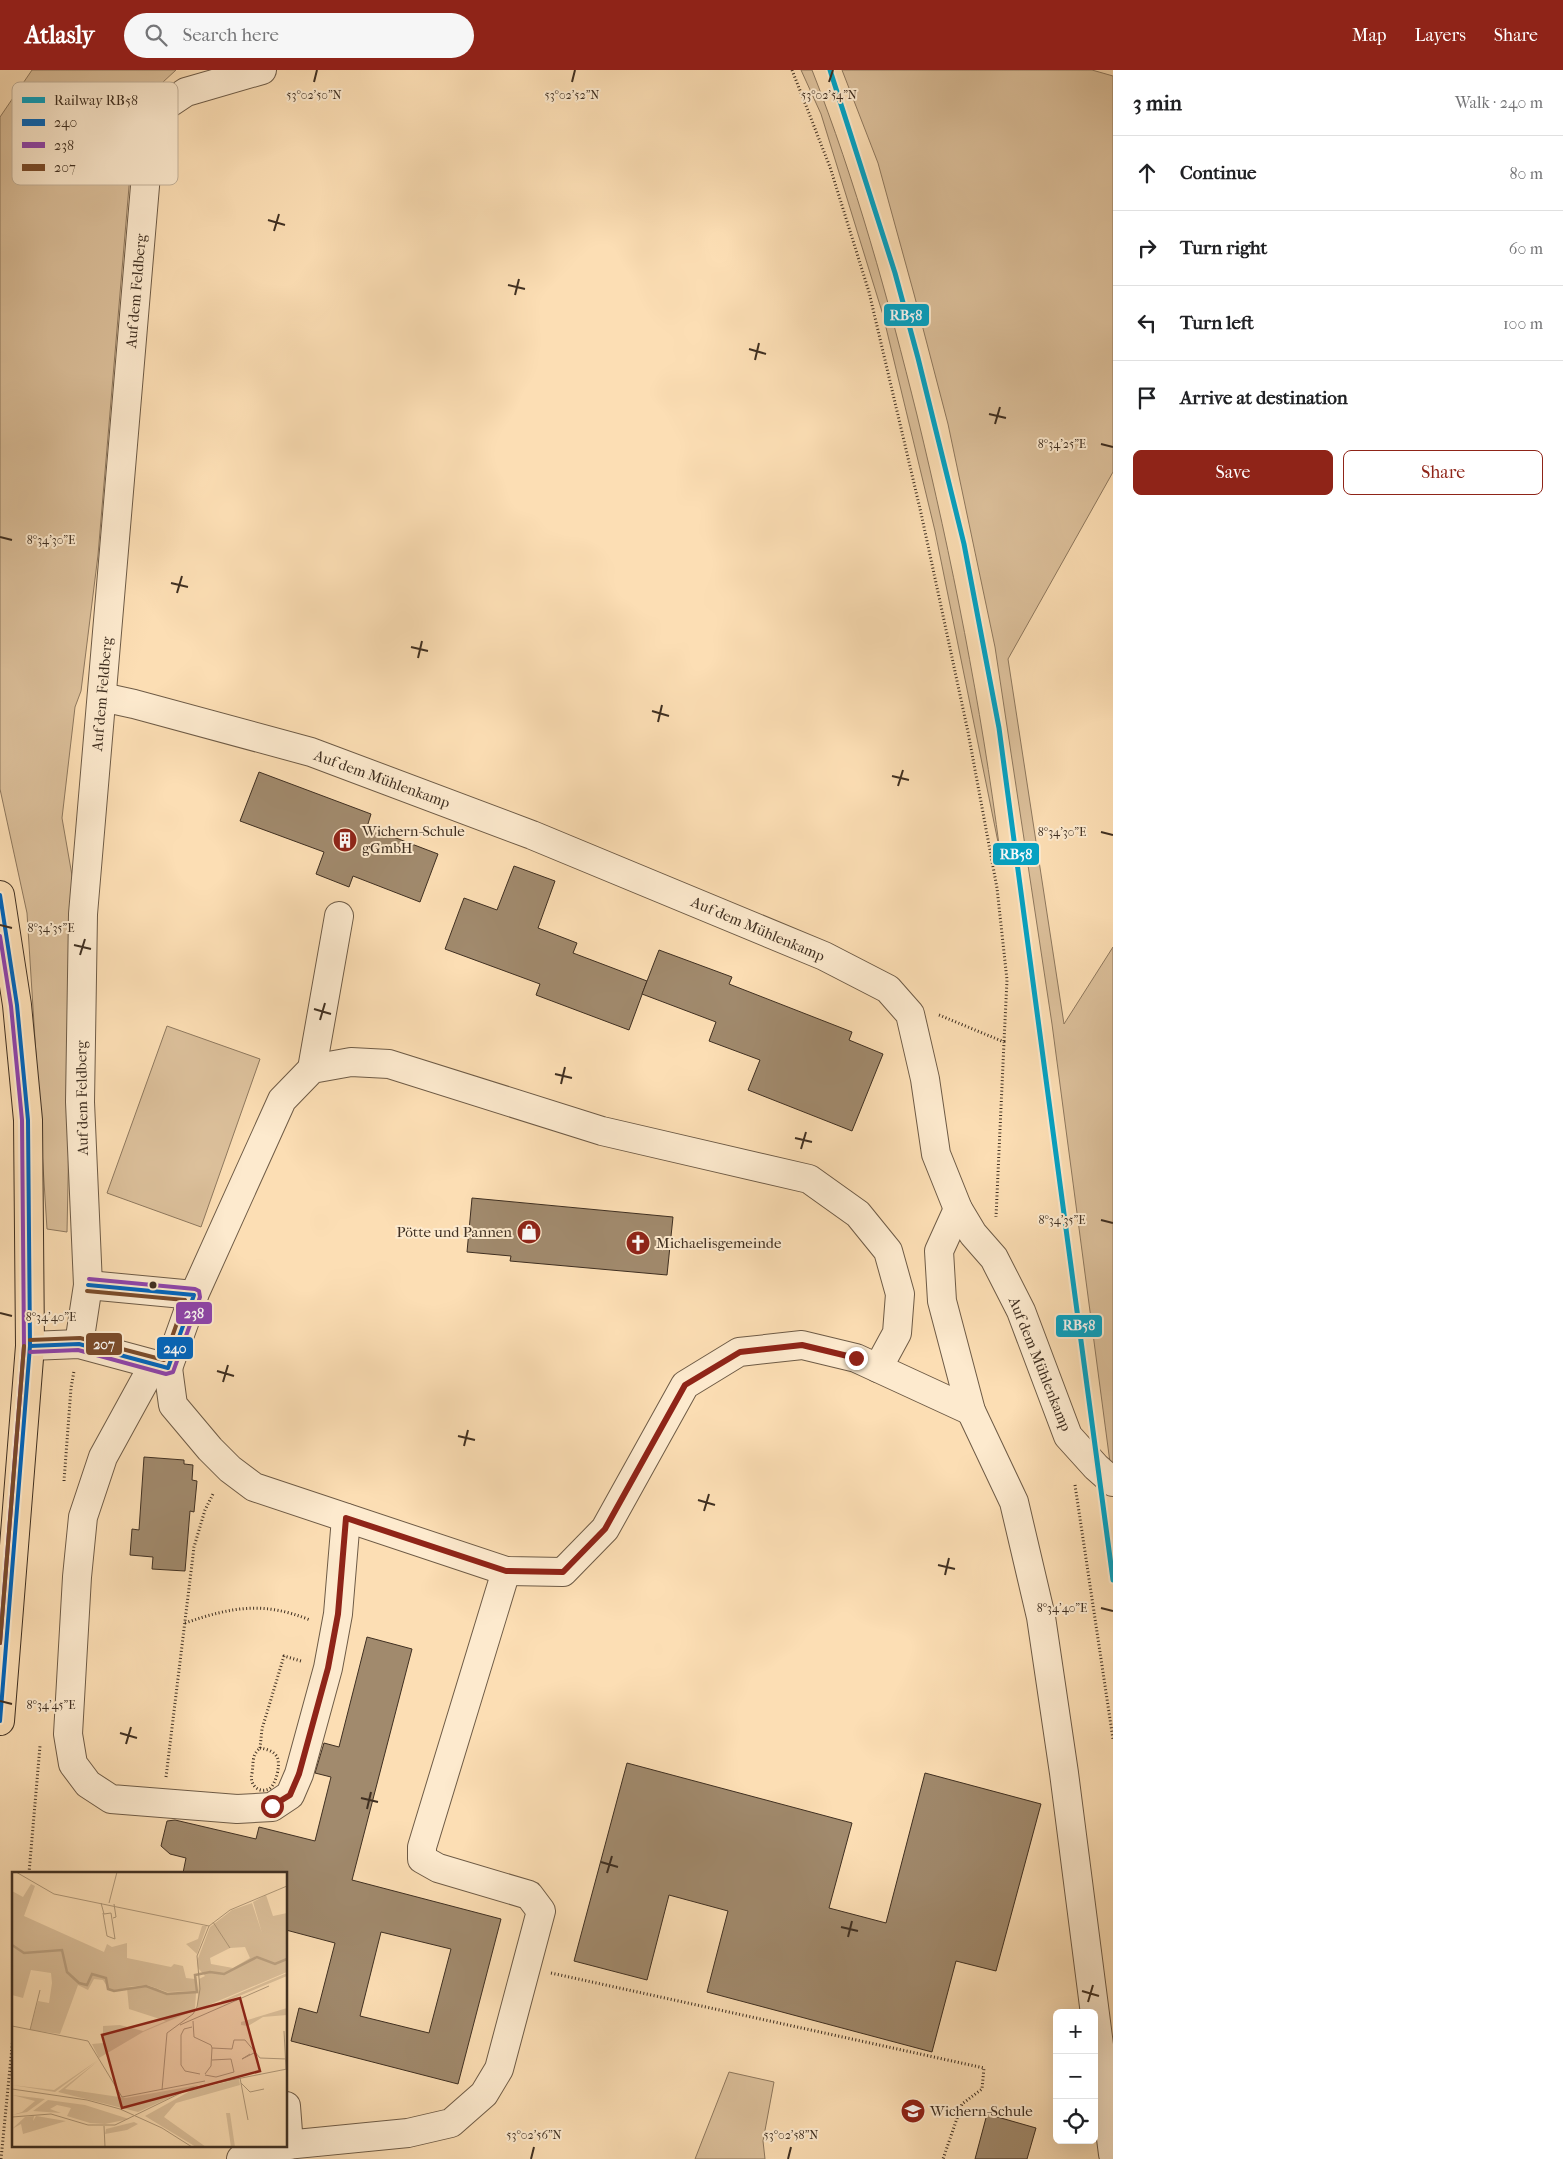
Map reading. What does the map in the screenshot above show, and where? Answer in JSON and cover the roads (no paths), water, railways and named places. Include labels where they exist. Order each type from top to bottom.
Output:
[{"type":"main road","points":[[0,895],[17,1006],[28,1120],[30,1346],[0,1721]]},
{"type":"street","name":"Auf dem Feldberg","points":[[178,97],[186,92],[262,70]]},
{"type":"street","name":"Auf dem Feldberg","points":[[79,1344],[88,1285],[80,1102],[83,914],[145,185]]},
{"type":"street","name":"Auf dem Mühlenkamp","points":[[102,697],[311,752],[522,831],[824,956],[888,988],[910,1014],[925,1079],[936,1154],[958,1209],[973,1234],[994,1258],[1021,1310],[1068,1436],[1096,1467],[1113,1482]]},
{"type":"street","points":[[339,916],[312,1069],[282,1100],[161,1366],[103,1457],[83,1516],[77,1577],[68,1734],[73,1764],[88,1784],[111,1799],[237,1809],[272,1806],[290,1795],[299,1774],[328,1668],[344,1562],[346,1518]]},
{"type":"street","points":[[312,1069],[351,1062],[389,1064],[602,1131],[808,1179],[858,1214],[888,1251],[900,1294],[896,1333],[878,1368]]},
{"type":"street","points":[[958,1209],[938,1251],[942,1301],[971,1411],[1014,1502],[1041,1617],[1064,1773],[1113,2154]]},
{"type":"street","points":[[88,1285],[194,1295]]},
{"type":"street","points":[[30,1346],[79,1344],[161,1366]]},
{"type":"street","points":[[161,1366],[173,1405],[210,1449],[230,1469],[254,1487],[506,1571],[563,1572],[605,1529],[685,1385],[740,1352],[802,1345],[856,1358],[971,1411]]},
{"type":"street","points":[[288,2145],[408,2134],[451,2124],[484,2094],[499,2069],[540,1911],[529,1895],[438,1868],[422,1858],[422,1847],[506,1571]]},
{"type":"street","points":[[241,2159],[268,2147],[278,2146]]},
{"type":"rail line","name":"RB58","points":[[830,70],[895,273],[918,358],[964,544],[999,728],[1113,1580]]},
{"type":"place","name":"Wichern-Schule gGmbH","points":[[345,840]]},
{"type":"place","name":"Pötte und Pannen","points":[[529,1232]]},
{"type":"place","name":"Michaelisgemeinde","points":[[638,1243]]},
{"type":"place","name":"Wichern-Schule","points":[[913,2111]]}]
